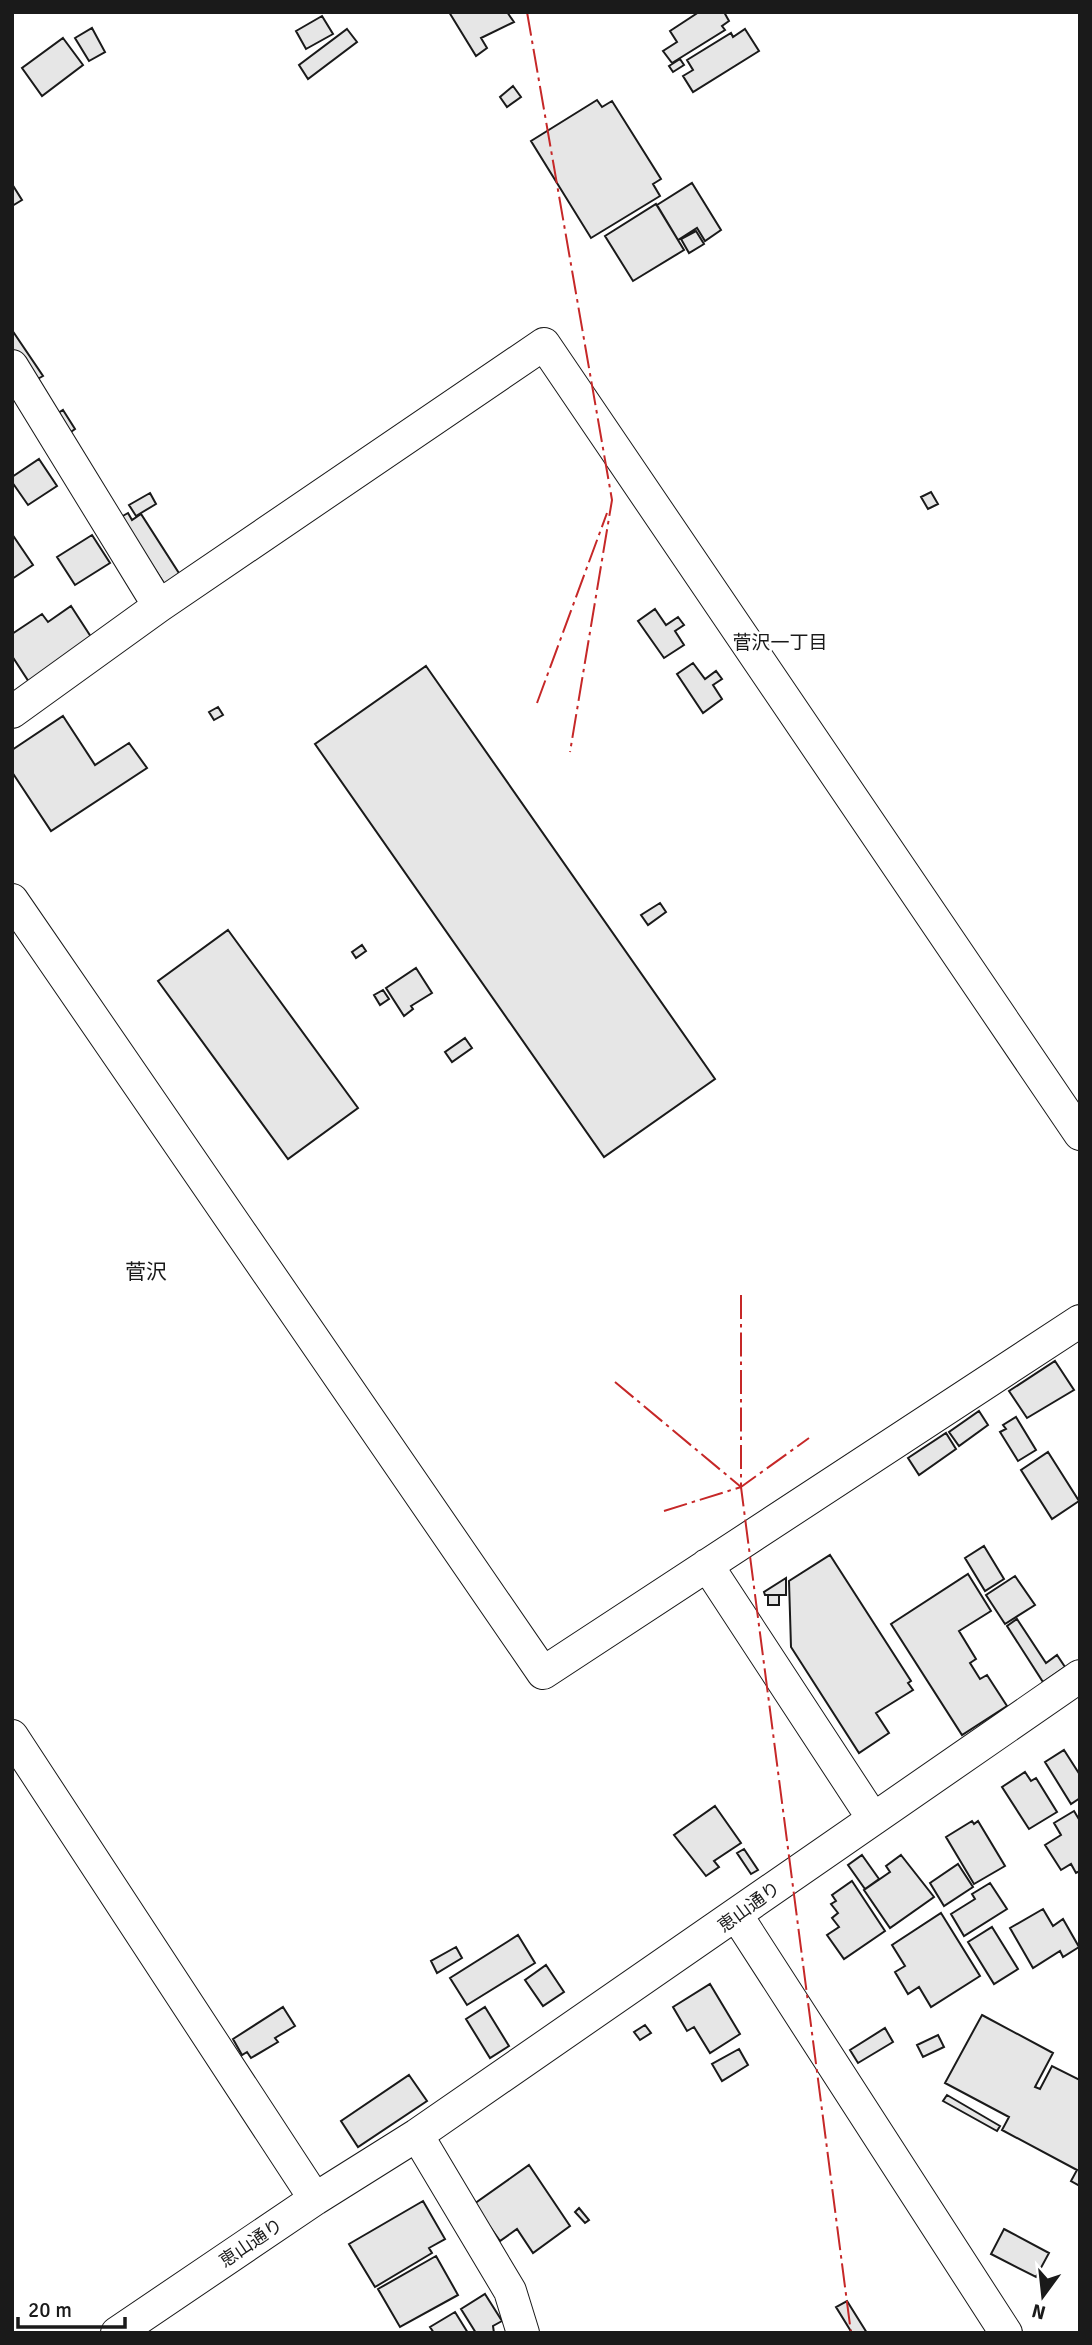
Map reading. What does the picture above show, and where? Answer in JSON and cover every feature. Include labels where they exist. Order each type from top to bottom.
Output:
[{"type":"street","points":[[12,712],[159,606],[544,344],[1080,1134]]},
{"type":"street","points":[[12,366],[159,606]]},
{"type":"street","points":[[12,900],[543,1673],[1080,1321]]},
{"type":"street","points":[[707,1565],[872,1817]]},
{"type":"street","name":"恵山通り","points":[[117,2333],[315,2199],[417,2136],[737,1916],[872,1817],[1080,1676]]},
{"type":"street","points":[[12,1736],[315,2199]]},
{"type":"street","points":[[737,1916],[1006,2333]]},
{"type":"street","points":[[417,2136],[510,2291],[523,2333]]},
{"type":"building","points":[[449,12],[507,12],[514,22],[481,38],[487,48],[476,56]]},
{"type":"building","points":[[699,12],[724,12],[729,21],[722,26],[725,30],[672,63],[663,51],[677,42],[670,31]]},
{"type":"building","points":[[322,16],[333,34],[306,49],[296,31]]},
{"type":"building","points":[[92,28],[105,52],[89,61],[75,38]]},
{"type":"building","points":[[347,29],[357,42],[308,79],[299,65]]},
{"type":"building","points":[[745,29],[759,51],[693,92],[683,76],[693,70],[687,60],[731,33],[733,37]]},
{"type":"building","points":[[63,38],[83,65],[42,96],[22,68]]},
{"type":"building","points":[[680,59],[684,65],[673,72],[669,66]]},
{"type":"building","points":[[513,86],[521,97],[507,107],[500,97]]},
{"type":"building","points":[[597,100],[602,107],[612,101],[661,179],[653,184],[660,196],[591,238],[531,141]]},
{"type":"building","points":[[692,183],[721,230],[705,241],[697,228],[678,240],[657,205]]},
{"type":"building","points":[[12,184],[22,200],[12,206]]},
{"type":"building","points":[[656,204],[684,250],[633,281],[605,236]]},
{"type":"building","points":[[696,231],[704,244],[689,253],[681,239]]},
{"type":"building","points":[[12,330],[43,376],[34,381],[12,348]]},
{"type":"building","points":[[63,410],[75,429],[68,434],[55,415]]},
{"type":"building","points":[[39,459],[57,486],[28,505],[12,482],[12,477]]},
{"type":"building","points":[[931,492],[938,504],[928,509],[921,497]]},
{"type":"building","points":[[150,493],[156,504],[136,516],[129,505]]},
{"type":"building","points":[[128,513],[132,520],[141,514],[184,581],[169,591],[121,517]]},
{"type":"building","points":[[12,534],[33,565],[12,579]]},
{"type":"building","points":[[92,535],[110,563],[75,585],[57,557]]},
{"type":"building","points":[[71,606],[93,640],[29,682],[12,656],[12,634],[42,614],[48,622]]},
{"type":"building","points":[[655,609],[666,625],[678,617],[684,625],[675,631],[684,645],[664,658],[638,621]]},
{"type":"building","points":[[693,663],[705,679],[716,671],[722,679],[713,685],[722,699],[703,713],[677,674]]},
{"type":"building","points":[[426,666],[715,1079],[604,1157],[315,744]]},
{"type":"building","points":[[218,707],[223,715],[214,720],[209,712]]},
{"type":"building","points":[[63,716],[95,765],[129,743],[147,768],[51,831],[12,772],[12,750]]},
{"type":"building","points":[[660,903],[666,912],[648,925],[641,915]]},
{"type":"building","points":[[228,930],[358,1108],[288,1159],[158,981]]},
{"type":"building","points":[[362,945],[366,951],[356,958],[352,952]]},
{"type":"building","points":[[416,968],[432,993],[411,1006],[413,1009],[404,1016],[386,988]]},
{"type":"building","points":[[383,990],[389,999],[380,1005],[374,995]]},
{"type":"building","points":[[465,1038],[472,1048],[452,1062],[445,1052]]},
{"type":"building","points":[[1055,1361],[1074,1390],[1027,1418],[1009,1391]]},
{"type":"building","points":[[979,1411],[988,1425],[959,1446],[949,1432]]},
{"type":"building","points":[[1016,1417],[1036,1450],[1018,1461],[1000,1432],[1006,1429],[1003,1425]]},
{"type":"building","points":[[946,1433],[956,1449],[919,1475],[908,1458]]},
{"type":"building","points":[[1048,1452],[1079,1501],[1052,1519],[1021,1470]]},
{"type":"building","points":[[984,1546],[1004,1579],[985,1591],[965,1558]]},
{"type":"building","points":[[830,1555],[911,1681],[908,1683],[913,1690],[876,1713],[889,1733],[859,1753],[791,1647],[789,1581]]},
{"type":"building","points":[[968,1574],[991,1611],[959,1631],[976,1659],[970,1663],[980,1679],[987,1675],[1007,1706],[962,1735],[891,1624]]},
{"type":"building","points":[[1015,1576],[1035,1605],[1005,1624],[986,1595]]},
{"type":"building","points":[[786,1578],[786,1595],[765,1595],[764,1592]]},
{"type":"building","points":[[768,1595],[779,1595],[779,1605],[768,1605]]},
{"type":"building","points":[[1017,1619],[1046,1663],[1057,1655],[1065,1667],[1043,1682],[1007,1626]]},
{"type":"building","points":[[1064,1750],[1080,1775],[1080,1798],[1071,1804],[1045,1762]]},
{"type":"building","points":[[1025,1772],[1031,1781],[1036,1778],[1057,1812],[1029,1829],[1002,1787]]},
{"type":"building","points":[[715,1806],[741,1843],[714,1861],[719,1867],[706,1876],[674,1835]]},
{"type":"building","points":[[1074,1811],[1080,1821],[1080,1871],[1076,1873],[1071,1864],[1061,1870],[1045,1845],[1061,1835],[1054,1823]]},
{"type":"building","points":[[972,1821],[974,1824],[978,1821],[1005,1866],[974,1884],[946,1837]]},
{"type":"building","points":[[744,1849],[758,1870],[751,1874],[737,1853]]},
{"type":"building","points":[[862,1855],[879,1879],[865,1889],[848,1865]]},
{"type":"building","points":[[901,1855],[934,1897],[890,1928],[864,1890],[890,1872],[886,1866]]},
{"type":"building","points":[[958,1864],[973,1887],[944,1906],[930,1883]]},
{"type":"building","points":[[852,1881],[885,1931],[844,1959],[827,1935],[839,1927],[832,1918],[838,1913],[831,1904],[836,1901],[832,1895]]},
{"type":"building","points":[[990,1883],[1007,1909],[964,1936],[951,1914],[975,1899],[972,1894]]},
{"type":"building","points":[[1043,1909],[1053,1926],[1063,1919],[1079,1947],[1063,1957],[1060,1951],[1033,1968],[1010,1928]]},
{"type":"building","points":[[941,1913],[980,1976],[931,2007],[919,1987],[908,1994],[895,1972],[905,1966],[892,1945]]},
{"type":"building","points":[[992,1927],[1018,1969],[994,1984],[968,1942]]},
{"type":"building","points":[[518,1935],[535,1963],[467,2005],[450,1978]]},
{"type":"building","points":[[456,1947],[462,1958],[437,1973],[431,1961]]},
{"type":"building","points":[[546,1965],[564,1992],[543,2006],[525,1980]]},
{"type":"building","points":[[710,1984],[740,2034],[710,2053],[694,2027],[687,2031],[673,2007]]},
{"type":"building","points":[[283,2007],[295,2026],[275,2038],[278,2042],[251,2058],[247,2052],[242,2055],[233,2039]]},
{"type":"building","points":[[485,2007],[509,2046],[490,2058],[466,2019]]},
{"type":"building","points":[[982,2015],[1053,2053],[1035,2087],[1040,2089],[1052,2066],[1080,2080],[1080,2186],[1071,2181],[1077,2170],[1002,2130],[1009,2117],[945,2083]]},
{"type":"building","points":[[645,2025],[651,2033],[640,2040],[634,2032]]},
{"type":"building","points":[[885,2028],[893,2042],[858,2063],[850,2050]]},
{"type":"building","points":[[938,2035],[944,2047],[923,2057],[917,2045]]},
{"type":"building","points":[[739,2049],[748,2065],[722,2081],[712,2064]]},
{"type":"building","points":[[409,2075],[427,2101],[358,2147],[341,2121]]},
{"type":"building","points":[[947,2095],[1000,2126],[997,2131],[943,2101]]},
{"type":"building","points":[[529,2165],[570,2226],[533,2253],[517,2229],[500,2241],[474,2204]]},
{"type":"building","points":[[423,2201],[445,2239],[429,2248],[432,2253],[375,2287],[349,2244]]},
{"type":"building","points":[[579,2208],[589,2220],[585,2223],[575,2212]]},
{"type":"building","points":[[1004,2229],[1049,2253],[1036,2277],[991,2254]]},
{"type":"building","points":[[436,2256],[458,2295],[400,2327],[378,2289]]},
{"type":"building","points":[[485,2294],[502,2321],[493,2326],[494,2333],[476,2333],[461,2309]]},
{"type":"building","points":[[847,2301],[867,2333],[852,2333],[836,2307]]},
{"type":"building","points":[[455,2312],[468,2333],[434,2333],[430,2327]]},
{"type":"power","points":[[527,12],[612,500],[570,752]]},
{"type":"power","points":[[537,703],[607,513]]},
{"type":"power","points":[[741,1295],[741,1487],[851,2333]]},
{"type":"power","points":[[615,1382],[741,1487]]},
{"type":"power","points":[[664,1511],[741,1487],[809,1438]]},
{"type":"district","name":"菅沢一丁目","points":[[780,642]]},
{"type":"district","name":"菅沢","points":[[146,1272]]}]
